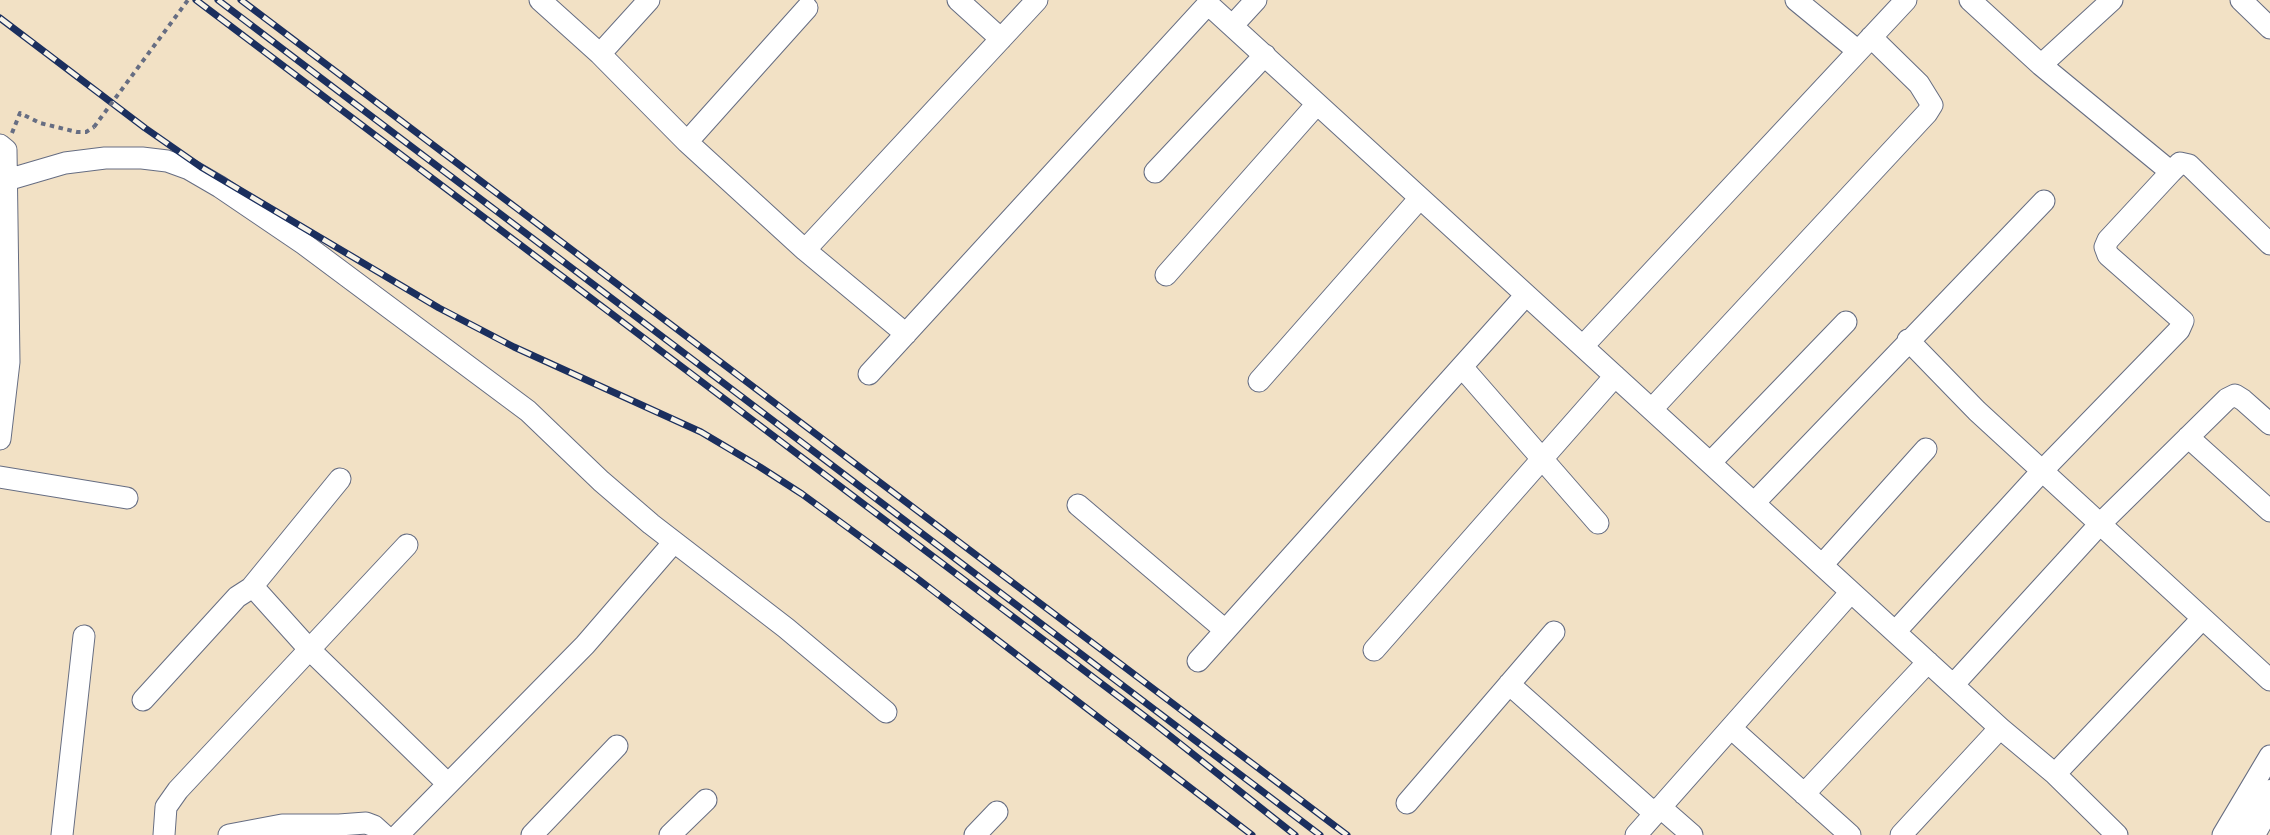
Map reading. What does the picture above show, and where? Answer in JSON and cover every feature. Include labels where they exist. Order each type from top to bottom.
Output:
[{"type":"highway","points":[[2248,835],[2270,796]]},
{"type":"street","points":[[540,0],[600,54],[687,142],[806,250],[906,334]]},
{"type":"street","points":[[600,54],[649,0]]},
{"type":"street","points":[[958,0],[1000,39]]},
{"type":"street","points":[[806,250],[1038,0]]},
{"type":"street","points":[[1233,25],[1256,0]]},
{"type":"street","points":[[1652,409],[1927,114],[1932,105],[1919,84],[1864,44],[1796,0]]},
{"type":"street","points":[[1583,346],[1906,0]]},
{"type":"street","points":[[1970,0],[2041,65],[2170,172]]},
{"type":"street","points":[[2041,65],[2112,0]]},
{"type":"street","points":[[2241,0],[2270,28]]},
{"type":"street","points":[[869,374],[1206,2],[2000,728],[2055,774],[2107,832]]},
{"type":"street","points":[[687,142],[807,8]]},
{"type":"street","points":[[1155,172],[1265,55]]},
{"type":"street","points":[[1166,275],[1317,104]]},
{"type":"street","points":[[0,439],[4,359],[7,180],[3,148]]},
{"type":"street","points":[[7,180],[65,163],[105,158],[142,158],[166,161],[189,169],[220,187],[304,244],[528,411],[601,481],[674,542],[786,628],[886,712]]},
{"type":"street","points":[[1895,632],[2042,471],[2182,325],[2183,321],[2108,255],[2105,247],[2108,240],[2170,172],[2180,164],[2189,165],[2270,244]]},
{"type":"street","points":[[1259,381],[1420,198]]},
{"type":"street","points":[[1754,503],[1908,340],[2044,201]]},
{"type":"street","points":[[1198,661],[1526,295]]},
{"type":"street","points":[[1710,463],[1846,322]]},
{"type":"street","points":[[1908,340],[1977,411],[2270,680]]},
{"type":"street","points":[[1462,366],[1598,523]]},
{"type":"street","points":[[1374,650],[1615,376]]},
{"type":"street","points":[[1954,684],[2099,525],[2227,399],[2235,395],[2270,424]]},
{"type":"street","points":[[2188,437],[2270,511]]},
{"type":"street","points":[[1822,565],[1926,449]]},
{"type":"street","points":[[0,477],[127,498]]},
{"type":"street","points":[[143,699],[237,597],[251,588],[340,479]]},
{"type":"street","points":[[1078,505],[1225,630]]},
{"type":"street","points":[[398,835],[585,645],[674,542]]},
{"type":"street","points":[[164,835],[166,807],[178,790],[407,545]]},
{"type":"street","points":[[251,588],[255,589],[309,650],[448,784]]},
{"type":"street","points":[[1636,835],[1851,592]]},
{"type":"street","points":[[2055,774],[2202,619]]},
{"type":"street","points":[[1407,803],[1554,632]]},
{"type":"street","points":[[62,835],[84,636]]},
{"type":"street","points":[[1804,794],[1928,662]]},
{"type":"street","points":[[1509,684],[1657,810],[1692,835]]},
{"type":"street","points":[[1731,728],[1850,835]]},
{"type":"street","points":[[1901,835],[2000,728]]},
{"type":"street","points":[[532,835],[617,747]]},
{"type":"street","points":[[2223,835],[2270,756]]},
{"type":"street","points":[[670,835],[706,800]]},
{"type":"street","points":[[975,835],[997,812]]},
{"type":"street","points":[[229,835],[282,825],[366,823],[374,826],[384,835]]},
{"type":"path","points":[[3,148],[20,113],[40,123],[77,132],[86,132],[94,128],[188,0]]},
{"type":"railway","points":[[196,0],[1155,724],[1295,835]]},
{"type":"railway","points":[[218,0],[1320,835]]},
{"type":"railway","points":[[241,0],[1347,835]]},
{"type":"railway","points":[[0,18],[145,128],[201,167],[439,308],[514,347],[701,432],[802,494],[914,576],[1252,835]]}]
